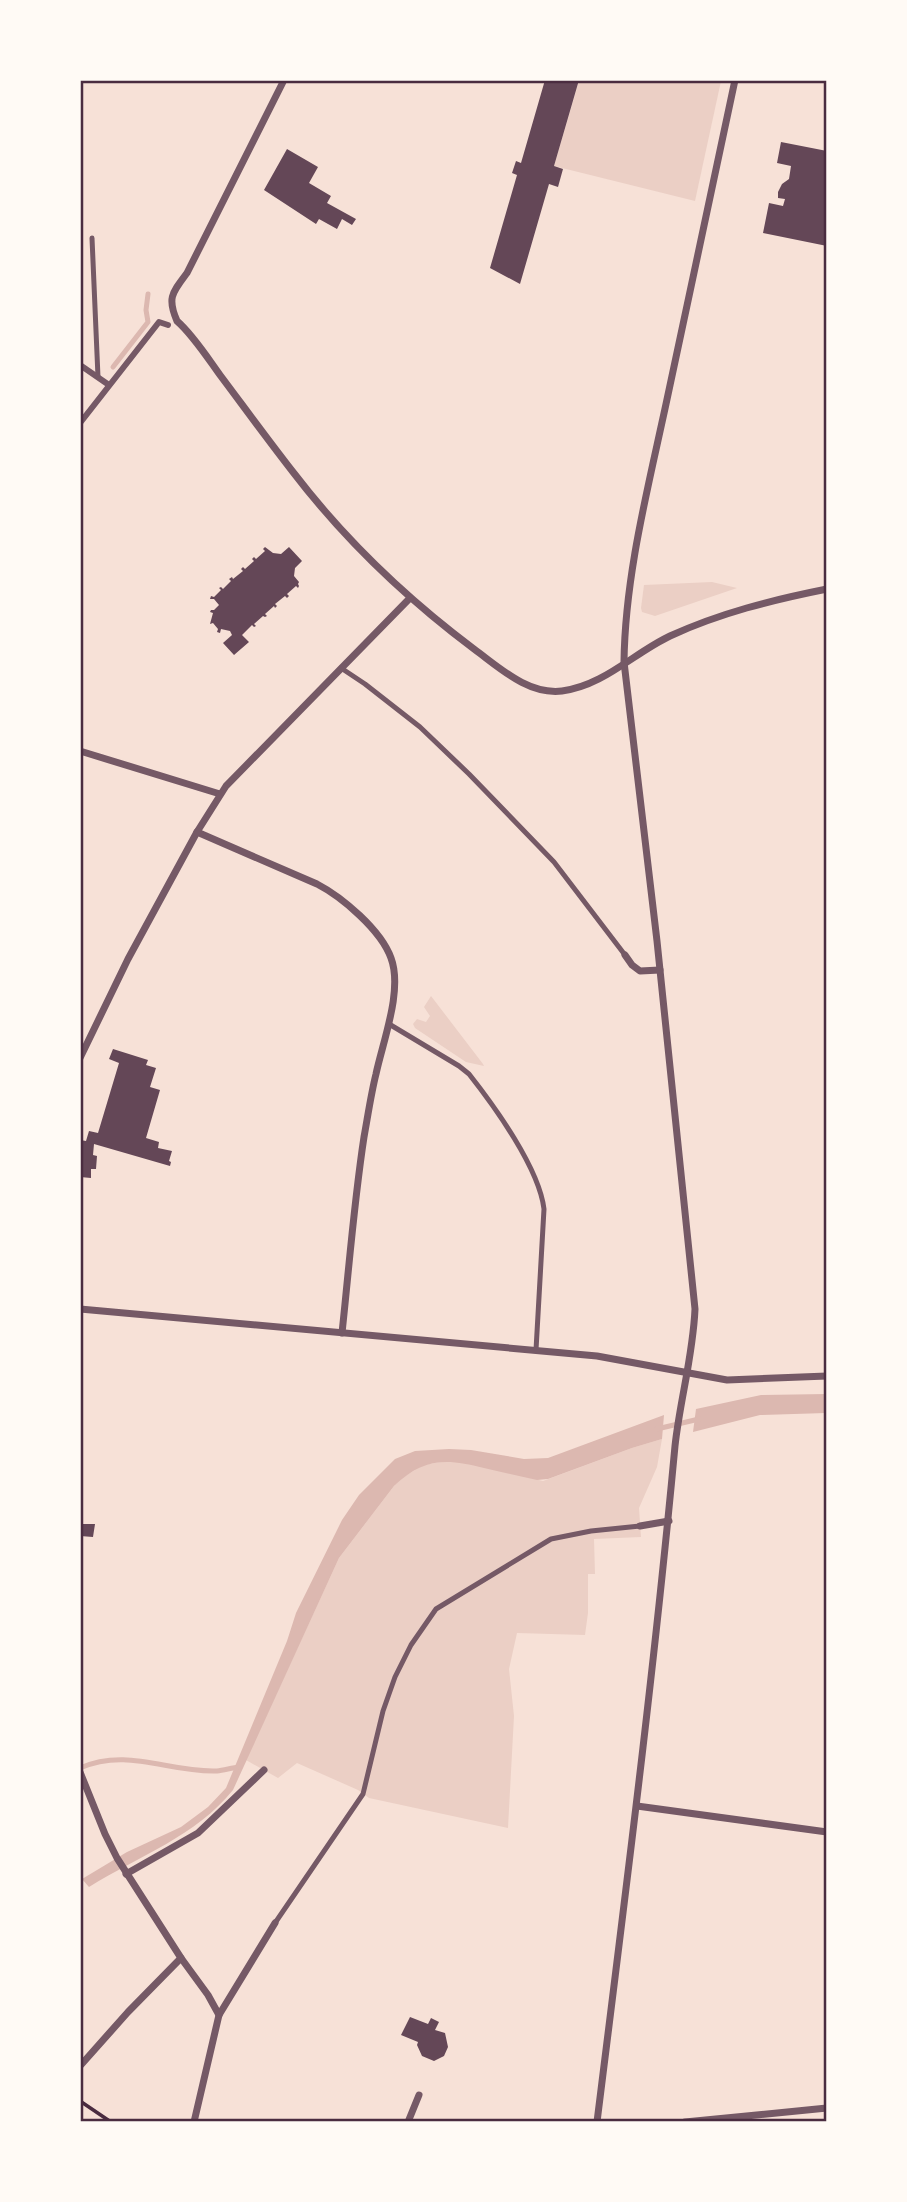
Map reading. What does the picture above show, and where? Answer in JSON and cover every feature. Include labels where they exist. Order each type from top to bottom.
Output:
[{"type":"street","points":[[284,80],[187,273],[174,290],[171,306],[178,322],[295,475],[344,534],[410,598],[522,683],[560,691],[604,676],[644,649],[718,617],[771,600],[827,589]]},
{"type":"street","points":[[597,2122],[637,1806],[676,1436],[694,1329],[694,1299],[660,970],[624,662],[625,632],[632,574],[660,432],[735,80]]},
{"type":"street","points":[[80,423],[159,322],[168,325]]},
{"type":"street","points":[[80,365],[109,385]]},
{"type":"street","points":[[80,1058],[128,959],[220,794],[233,776],[410,598]]},
{"type":"street","points":[[80,751],[220,794]]},
{"type":"street","points":[[197,832],[335,894],[347,903],[381,941],[391,959],[393,1001],[364,1140],[342,1333]]},
{"type":"street","points":[[625,955],[640,971],[660,970]]},
{"type":"street","points":[[80,1309],[623,1359],[727,1380],[827,1376]]},
{"type":"street","points":[[640,1526],[669,1521]]},
{"type":"street","points":[[124,1870],[198,1833],[264,1770]]},
{"type":"street","points":[[81,1773],[117,1858],[219,2015]]},
{"type":"street","points":[[637,1806],[827,1832]]},
{"type":"street","points":[[194,2122],[219,2015],[275,1923]]},
{"type":"street","points":[[80,2066],[181,1958]]},
{"type":"street","points":[[408,2122],[419,2095]]},
{"type":"street","points":[[685,2122],[827,2108]]},
{"type":"lane","points":[[92,238],[98,377]]},
{"type":"lane","points":[[341,668],[420,727],[469,774],[554,862],[625,955]]},
{"type":"lane","points":[[389,1024],[469,1074],[537,1178],[544,1209],[536,1350]]},
{"type":"lane","points":[[275,1923],[363,1794],[383,1711],[395,1677],[411,1645],[436,1609],[551,1539],[591,1531],[640,1526]]},
{"type":"path","points":[[80,2101],[111,2122]]},
{"type":"shaded area","points":[[579,81],[721,81],[695,201],[554,166]]},
{"type":"shaded area","points":[[712,582],[737,588],[655,616],[642,612],[644,585]]},
{"type":"shaded area","points":[[431,996],[484,1066],[466,1062],[415,1028],[413,1024],[417,1019],[426,1022],[430,1016],[424,1007]]},
{"type":"shaded area","points":[[826,1394],[826,1413],[760,1415],[693,1432],[696,1409],[761,1395]]},
{"type":"shaded area","points":[[664,1415],[662,1439],[548,1479],[537,1480],[446,1462],[425,1465],[405,1477],[394,1486],[339,1558],[233,1790],[202,1820],[166,1844],[89,1887],[82,1879],[127,1852],[181,1827],[208,1807],[226,1788],[296,1613],[342,1520],[359,1495],[395,1459],[415,1451],[449,1449],[524,1459],[548,1458]]},
{"type":"shaded area","points":[[662,1439],[657,1467],[639,1508],[641,1537],[594,1539],[595,1574],[588,1574],[585,1635],[517,1633],[509,1669],[514,1716],[508,1828],[369,1798],[358,1790],[297,1763],[278,1778],[246,1760],[339,1558],[403,1477],[424,1465],[450,1460],[543,1481]]},
{"type":"building","points":[[545,80],[579,80],[554,166],[563,169],[558,187],[549,184],[520,284],[490,268],[517,175],[512,173],[516,161],[521,163]]},
{"type":"building","points":[[781,142],[827,151],[827,246],[763,233],[769,203],[783,206],[785,199],[778,198],[778,192],[782,184],[789,179],[791,166],[777,163]]},
{"type":"building","points":[[287,149],[318,167],[309,183],[331,196],[327,203],[356,219],[352,225],[342,219],[337,229],[319,219],[316,224],[264,190]]},
{"type":"building","points":[[265,547],[273,553],[281,554],[289,547],[302,561],[295,568],[294,576],[299,586],[287,594],[287,598],[285,596],[275,604],[275,608],[274,606],[265,614],[267,616],[254,624],[256,626],[252,625],[242,635],[249,642],[234,655],[223,643],[232,635],[230,631],[221,629],[220,633],[217,632],[218,629],[213,623],[210,624],[213,613],[210,612],[219,605],[214,599],[210,599],[221,590],[219,588],[223,589],[231,581],[229,579],[233,579],[243,571],[243,567],[245,569],[254,561],[254,557],[256,559],[265,551]]},
{"type":"building","points":[[113,1049],[148,1060],[146,1065],[156,1068],[150,1087],[160,1090],[146,1138],[159,1142],[158,1148],[172,1151],[170,1166],[94,1144],[96,1169],[91,1169],[91,1178],[80,1177],[80,1140],[86,1141],[89,1131],[98,1133],[119,1063],[109,1059]]},
{"type":"building","points":[[80,1524],[95,1524],[93,1537],[80,1536]]},
{"type":"building","points":[[410,2017],[428,2024],[431,2018],[439,2022],[435,2030],[445,2033],[448,2047],[444,2056],[434,2061],[422,2056],[418,2042],[401,2035]]},
{"type":"waterway","points":[[113,367],[148,322],[148,294]]},
{"type":"waterway","points":[[657,1429],[699,1419]]},
{"type":"waterway","points":[[80,1768],[115,1760],[132,1760],[199,1771],[239,1767]]}]
